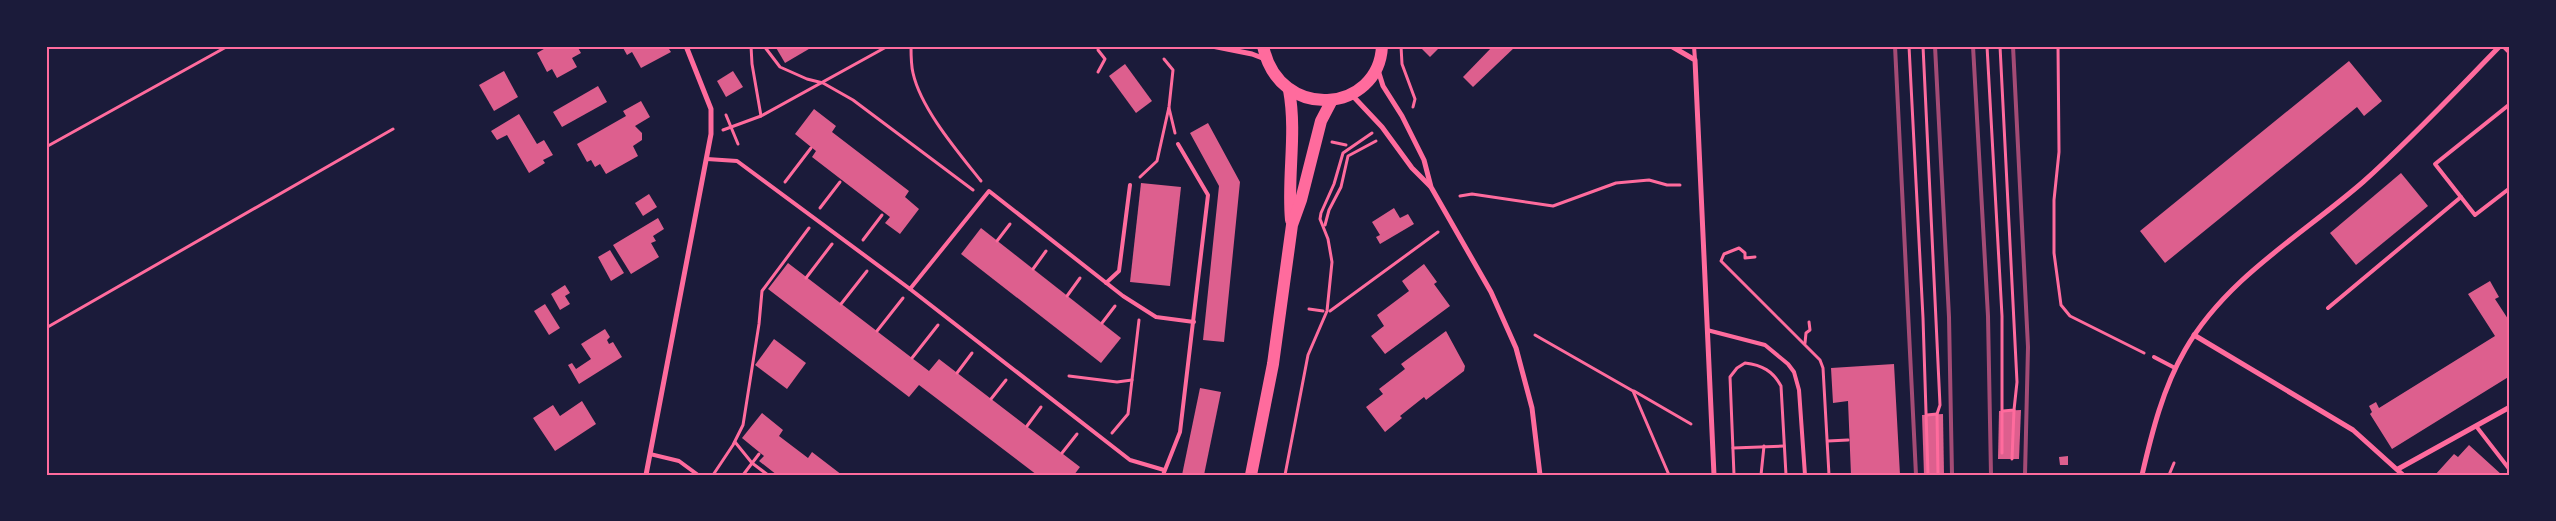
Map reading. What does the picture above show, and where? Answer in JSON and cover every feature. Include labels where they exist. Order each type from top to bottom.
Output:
[{"type":"main road","points":[[1263,46],[1266,59],[1275,77],[1289,90],[1317,100],[1332,100],[1351,94],[1370,78],[1376,67],[1382,46]]},
{"type":"main road","points":[[1289,90],[1294,116],[1289,197],[1292,225]]},
{"type":"main road","points":[[1251,475],[1273,364],[1292,225],[1301,200],[1321,121],[1332,100]]},
{"type":"street","points":[[646,475],[711,134],[711,109],[686,46]]},
{"type":"street","points":[[1212,46],[1252,54],[1266,59]]},
{"type":"street","points":[[1671,46],[1695,60],[1714,475]]},
{"type":"street","points":[[2142,475],[2160,406],[2176,368],[2194,335],[2215,307],[2242,280],[2374,172],[2502,46]]},
{"type":"street","points":[[1376,67],[1383,86],[1402,116],[1424,160],[1431,187],[1491,292],[1516,348],[1532,408],[1540,475]]},
{"type":"street","points":[[1351,94],[1382,127],[1412,168],[1431,187]]},
{"type":"street","points":[[2194,335],[2336,420],[2378,450],[2404,475]]},
{"type":"street","points":[[2398,469],[2510,407]]},
{"type":"lane","points":[[1694,46],[1695,60]]},
{"type":"lane","points":[[2502,46],[2510,53]]},
{"type":"lane","points":[[2510,104],[2435,164],[2475,215],[2510,188]]},
{"type":"lane","points":[[707,159],[737,161],[779,190],[910,289],[1130,460],[1164,472],[1180,432],[1208,195],[1178,144]]},
{"type":"lane","points":[[1106,283],[1119,271],[1130,185]]},
{"type":"lane","points":[[910,289],[989,191],[1106,283],[1140,307],[1156,317],[1194,322]]},
{"type":"lane","points":[[2328,308],[2461,197]]},
{"type":"lane","points":[[1707,330],[1765,346],[1788,364],[1794,372],[1799,390],[1805,475]]},
{"type":"lane","points":[[2154,357],[2176,368]]},
{"type":"lane","points":[[2476,426],[2510,470]]},
{"type":"lane","points":[[650,454],[679,461],[698,475]]},
{"type":"path","points":[[46,148],[228,46]]},
{"type":"path","points":[[751,46],[752,64],[761,116]]},
{"type":"path","points":[[764,46],[780,67],[806,79],[823,83],[853,100],[984,198]]},
{"type":"path","points":[[711,134],[761,116],[888,46]]},
{"type":"path","points":[[911,46],[912,71],[918,89],[945,134],[989,191]]},
{"type":"path","points":[[1401,46],[1402,64],[1415,98],[1412,108],[1402,116]]},
{"type":"path","points":[[1909,46],[1927,415],[1928,475]]},
{"type":"path","points":[[1923,46],[1937,318],[1940,405],[1937,414],[1938,475]]},
{"type":"path","points":[[1987,46],[2002,316],[2002,453]]},
{"type":"path","points":[[2000,46],[2017,382],[2012,459]]},
{"type":"path","points":[[2058,46],[2059,152],[2054,200],[2054,253],[2061,305],[2070,316],[2154,357]]},
{"type":"path","points":[[1098,50],[1105,59],[1098,72]]},
{"type":"path","points":[[1130,185],[1157,161],[1169,107],[1173,70],[1164,59]]},
{"type":"path","points":[[1169,107],[1178,144]]},
{"type":"path","points":[[1285,475],[1308,355],[1327,311],[1332,262],[1328,239],[1320,219],[1321,213],[1334,184],[1343,154],[1382,127]]},
{"type":"path","points":[[46,328],[393,129]]},
{"type":"path","points":[[1325,225],[1329,210],[1341,187],[1347,159],[1354,150],[1380,141]]},
{"type":"path","points":[[779,190],[810,148]]},
{"type":"path","points":[[1460,196],[1472,194],[1553,206],[1616,183],[1649,180],[1666,185],[1680,185]]},
{"type":"path","points":[[713,475],[735,442],[744,416],[759,324],[762,291],[840,182]]},
{"type":"path","points":[[997,241],[1018,214]]},
{"type":"path","points":[[856,249],[882,215]]},
{"type":"path","points":[[1330,311],[1438,232]]},
{"type":"path","points":[[806,278],[839,235]]},
{"type":"path","points":[[1033,269],[1054,242]]},
{"type":"path","points":[[1755,257],[1745,258],[1742,250],[1736,247],[1724,254],[1721,261],[1820,360],[1823,368],[1829,475]]},
{"type":"path","points":[[841,304],[873,262]]},
{"type":"path","points":[[1067,296],[1088,268]]},
{"type":"path","points":[[877,331],[910,289]]},
{"type":"path","points":[[1102,323],[1123,296]]},
{"type":"path","points":[[1106,441],[1128,414],[1140,307]]},
{"type":"path","points":[[1309,308],[1323,310]]},
{"type":"path","points":[[912,358],[944,317]]},
{"type":"path","points":[[1805,344],[1806,332],[1810,330],[1810,322]]},
{"type":"path","points":[[1535,335],[1691,424]]},
{"type":"path","points":[[957,373],[979,343]]},
{"type":"path","points":[[1734,475],[1730,377],[1737,368],[1745,364],[1765,369],[1775,375],[1781,386],[1786,475]]},
{"type":"path","points":[[991,399],[1014,370]]},
{"type":"path","points":[[1069,376],[1117,382],[1132,380]]},
{"type":"path","points":[[1634,391],[1669,475]]},
{"type":"path","points":[[1027,426],[1049,397]]},
{"type":"path","points":[[2003,411],[2014,410]]},
{"type":"path","points":[[1927,415],[1937,414]]},
{"type":"path","points":[[1062,453],[1084,424]]},
{"type":"path","points":[[1828,441],[1848,440]]},
{"type":"path","points":[[735,442],[752,463],[768,475]]},
{"type":"path","points":[[1761,475],[1764,446]]},
{"type":"path","points":[[1733,448],[1784,446]]},
{"type":"path","points":[[743,475],[759,454]]},
{"type":"path","points":[[2169,475],[2174,463]]},
{"type":"building","points":[[549,46],[577,46],[581,53],[572,58],[577,67],[557,78],[552,69],[547,72],[537,53]]},
{"type":"building","points":[[622,46],[667,46],[671,52],[641,68],[632,52],[627,55]]},
{"type":"building","points":[[775,46],[814,46],[785,63]]},
{"type":"building","points":[[1419,46],[1441,46],[1430,57]]},
{"type":"building","points":[[1493,46],[1516,46],[1473,87],[1463,77]]},
{"type":"building","points":[[2349,61],[2382,101],[2364,116],[2357,107],[2165,263],[2140,231]]},
{"type":"building","points":[[1125,64],[1152,101],[1136,113],[1109,76]]},
{"type":"building","points":[[504,71],[518,97],[494,111],[479,85]]},
{"type":"building","points":[[733,71],[743,87],[726,97],[717,81]]},
{"type":"building","points":[[598,86],[607,102],[562,127],[553,112]]},
{"type":"building","points":[[641,101],[650,117],[635,126],[642,133],[642,140],[633,146],[638,156],[606,174],[600,164],[595,167],[591,160],[587,162],[577,144],[626,116],[623,111]]},
{"type":"building","points":[[814,109],[836,126],[832,132],[909,191],[905,197],[919,209],[900,234],[885,223],[890,217],[812,157],[816,151],[795,134]]},
{"type":"building","points":[[519,114],[537,144],[544,140],[553,155],[543,160],[545,163],[529,173],[507,135],[497,140],[491,131]]},
{"type":"building","points":[[1208,123],[1240,182],[1224,342],[1203,340],[1219,186],[1190,133]]},
{"type":"building","points":[[2401,173],[2428,206],[2356,265],[2330,233]]},
{"type":"building","points":[[1141,183],[1181,187],[1170,286],[1130,282]]},
{"type":"building","points":[[649,194],[657,207],[643,216],[635,203]]},
{"type":"building","points":[[1394,208],[1400,218],[1408,214],[1414,224],[1380,244],[1376,237],[1380,235],[1372,222]]},
{"type":"building","points":[[658,218],[664,229],[653,236],[656,241],[651,243],[659,257],[631,274],[613,245]]},
{"type":"building","points":[[981,228],[1121,338],[1101,363],[961,254]]},
{"type":"building","points":[[610,250],[624,273],[611,281],[598,257]]},
{"type":"building","points":[[788,263],[929,371],[939,359],[1080,467],[1074,475],[1037,475],[919,385],[909,397],[768,289]]},
{"type":"building","points":[[1424,264],[1437,282],[1434,284],[1450,306],[1385,354],[1371,336],[1384,326],[1377,315],[1409,291],[1402,281]]},
{"type":"building","points":[[2490,281],[2499,297],[2495,299],[2510,322],[2510,376],[2392,449],[2370,414],[2372,412],[2369,406],[2376,402],[2379,408],[2495,336],[2468,294]]},
{"type":"building","points":[[565,285],[570,293],[565,296],[570,304],[560,310],[551,294]]},
{"type":"building","points":[[545,304],[560,328],[549,335],[534,311]]},
{"type":"building","points":[[605,329],[610,337],[607,340],[609,344],[613,342],[622,357],[579,384],[568,365],[572,363],[576,369],[591,359],[581,344]]},
{"type":"building","points":[[1446,331],[1465,366],[1464,371],[1426,400],[1424,397],[1400,416],[1402,418],[1385,432],[1366,407],[1383,394],[1379,389],[1405,369],[1401,364]]},
{"type":"building","points":[[774,339],[806,363],[787,389],[755,365]]},
{"type":"building","points":[[1894,364],[1900,475],[1851,475],[1848,401],[1833,403],[1831,368]]},
{"type":"building","points":[[1200,388],[1221,392],[1204,475],[1182,475]]},
{"type":"building","points":[[582,401],[596,424],[555,451],[533,418],[553,405],[560,416]]},
{"type":"building","points":[[2021,410],[2019,459],[1998,459],[1999,411]]},
{"type":"building","points":[[762,413],[783,430],[779,436],[808,458],[812,452],[842,475],[777,475],[759,461],[764,456],[742,438]]},
{"type":"building","points":[[1943,414],[1944,475],[1924,475],[1922,415]]},
{"type":"building","points":[[2469,445],[2502,475],[2435,475],[2454,454],[2458,457]]},
{"type":"building","points":[[2068,456],[2068,465],[2060,465],[2059,457]]},
{"type":"railway","points":[[1895,46],[1916,475]]},
{"type":"railway","points":[[1935,46],[1949,317],[1952,475]]},
{"type":"railway","points":[[1973,46],[1988,316],[1991,475]]},
{"type":"railway","points":[[2013,46],[2028,347],[2025,475]]}]
